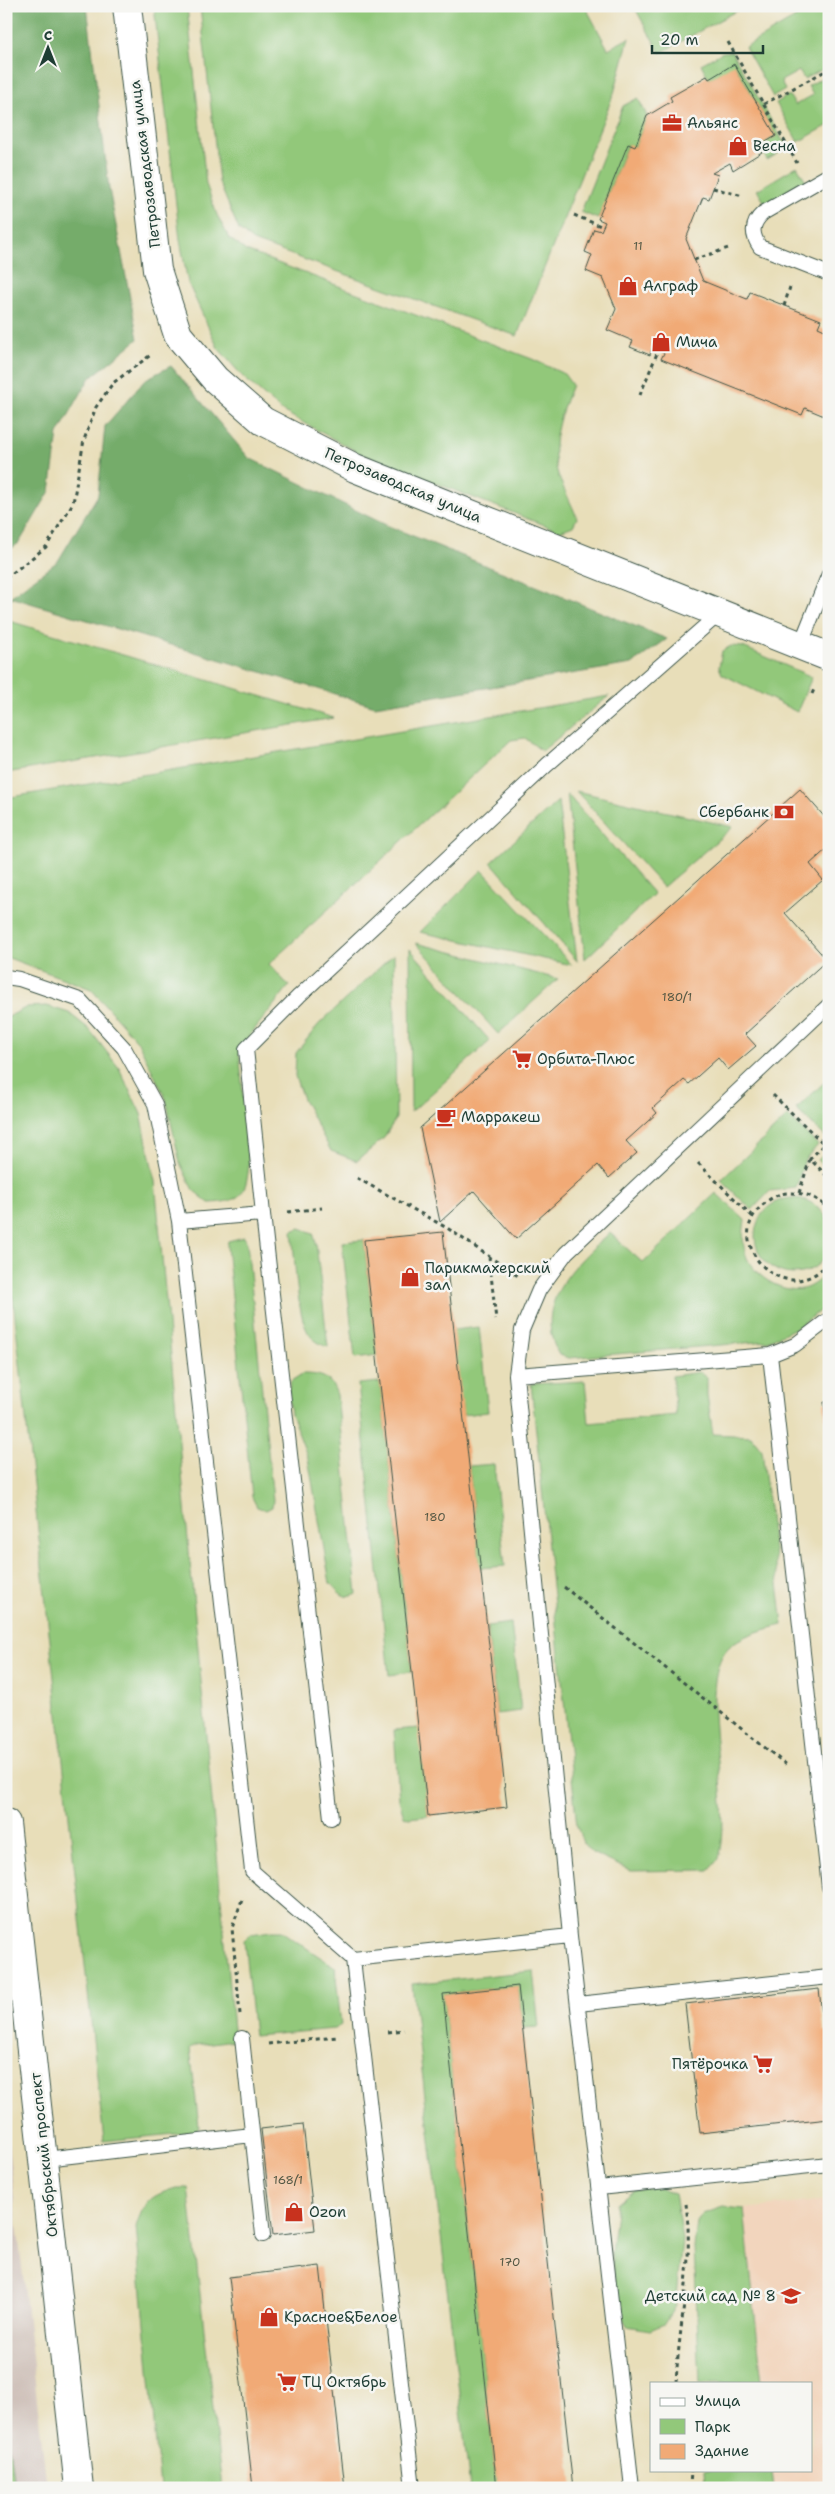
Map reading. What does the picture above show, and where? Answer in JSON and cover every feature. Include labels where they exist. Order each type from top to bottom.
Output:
[{"type":"street","name":"Петрозаводская улица","points":[[127,6],[157,270],[178,335],[215,378],[263,421],[355,468],[829,657]]},
{"type":"street","name":"Октябрьский проспект","points":[[6,1823],[79,2488]]},
{"type":"lane","points":[[829,175],[756,220],[753,230],[754,239],[760,248],[829,274]]},
{"type":"lane","points":[[800,646],[829,574]]},
{"type":"lane","points":[[331,1818],[246,1049],[299,996],[540,772],[720,613]]},
{"type":"lane","points":[[6,977],[19,979],[80,1000],[124,1048],[155,1104],[179,1221],[252,1871],[353,1958],[413,2488]]},
{"type":"lane","points":[[632,2488],[570,1936],[516,1375],[522,1330],[539,1290],[566,1253],[829,1005]]},
{"type":"lane","points":[[179,1221],[263,1214]]},
{"type":"lane","points":[[516,1375],[770,1355],[795,1345],[829,1319]]},
{"type":"lane","points":[[770,1355],[829,1887]]},
{"type":"lane","points":[[353,1958],[570,1936]]},
{"type":"lane","points":[[578,2004],[829,1977]]},
{"type":"lane","points":[[243,2042],[263,2235]]},
{"type":"lane","points":[[44,2159],[252,2135]]},
{"type":"lane","points":[[599,2188],[829,2164]]},
{"type":"path","points":[[728,42],[810,185]]},
{"type":"path","points":[[764,104],[829,68]]},
{"type":"path","points":[[713,188],[743,196]]},
{"type":"path","points":[[574,215],[603,227]]},
{"type":"path","points":[[694,260],[740,244]]},
{"type":"path","points":[[6,578],[46,547],[73,503],[84,440],[96,407],[113,384],[178,335]]},
{"type":"path","points":[[640,395],[658,351]]},
{"type":"path","points":[[753,1075],[824,1144],[810,1159],[799,1193]]},
{"type":"path","points":[[680,1144],[753,1217]]},
{"type":"path","points":[[810,1159],[829,1178]]},
{"type":"path","points":[[357,1178],[447,1228],[539,1290]]},
{"type":"path","points":[[829,1211],[813,1196],[785,1193],[772,1198],[761,1206],[753,1217],[749,1230],[750,1244],[754,1257],[773,1276],[786,1280],[800,1280],[812,1276],[829,1261]]},
{"type":"path","points":[[824,1205],[829,1201]]},
{"type":"path","points":[[263,1214],[322,1208]]},
{"type":"path","points":[[534,1564],[818,1791]]},
{"type":"path","points":[[252,1871],[232,1928],[243,2042],[404,2030]]},
{"type":"path","points":[[676,2382],[690,2230],[683,2180]]},
{"type":"path","points":[[690,2488],[691,2472]]},
{"type":"shaded area","points":[[6,2126],[47,2488],[6,2488]]},
{"type":"shaded area","name":"Детский сад № 8","points":[[829,2200],[829,2488],[774,2488],[772,2472],[812,2472],[812,2382],[762,2382],[744,2209]]},
{"type":"green space","points":[[6,6],[87,6],[109,189],[138,339],[89,379],[58,434],[50,491],[19,543],[6,552]]},
{"type":"green space","points":[[154,6],[187,6],[206,184],[217,215],[229,238],[246,251],[532,359],[564,374],[572,385],[558,427],[555,460],[557,471],[577,518],[573,526],[560,531],[363,455],[282,411],[243,377],[218,348],[188,283],[180,240]]},
{"type":"green space","points":[[200,6],[585,6],[608,49],[629,38],[614,93],[517,336],[253,241],[239,230],[219,182]]},
{"type":"green space","points":[[639,6],[745,6],[660,53],[635,8]]},
{"type":"green space","points":[[816,6],[825,6],[829,10],[829,66],[804,79],[799,71],[781,81],[785,90],[773,97],[745,47]]},
{"type":"green space","points":[[723,52],[732,52],[787,148],[767,160],[759,146],[776,136],[735,65],[709,79],[701,64]]},
{"type":"green space","points":[[829,74],[829,125],[798,142],[776,103],[789,95],[795,105],[813,95],[808,86]]},
{"type":"green space","points":[[638,98],[647,116],[635,147],[627,145],[598,219],[581,212],[623,106]]},
{"type":"green space","points":[[797,166],[806,181],[766,205],[757,190]]},
{"type":"green space","points":[[171,366],[249,458],[386,525],[667,639],[632,664],[375,706],[10,597],[58,561],[98,495],[105,426],[146,379]]},
{"type":"green space","points":[[6,620],[334,718],[6,773]]},
{"type":"green space","points":[[731,646],[743,647],[812,677],[797,712],[722,674],[719,667],[722,651]]},
{"type":"green space","points":[[609,696],[542,751],[525,738],[511,740],[269,964],[289,986],[239,1049],[249,1164],[246,1183],[240,1195],[235,1198],[228,1201],[209,1203],[193,1190],[180,1163],[166,1099],[138,1042],[91,989],[6,957],[6,798]]},
{"type":"green space","points":[[576,791],[733,827],[663,887]]},
{"type":"green space","points":[[567,794],[654,894],[585,959]]},
{"type":"green space","points":[[558,801],[577,961],[491,862]]},
{"type":"green space","points":[[482,870],[572,965],[420,932]]},
{"type":"green space","points":[[416,943],[558,979],[498,1034]]},
{"type":"green space","points":[[410,949],[490,1041],[411,1112]]},
{"type":"green space","points":[[394,954],[396,1118],[384,1138],[357,1161],[331,1151],[303,1099],[295,1076],[296,1053],[319,1024]]},
{"type":"green space","points":[[47,1006],[69,1013],[89,1029],[119,1068],[141,1114],[155,1181],[234,2040],[196,2045],[190,2048],[199,2127],[195,2132],[104,2141],[6,1234],[6,1018],[27,1007]]},
{"type":"green space","points":[[829,1078],[829,1140],[796,1109]]},
{"type":"green space","points":[[788,1116],[818,1145],[805,1159],[796,1188],[770,1191],[752,1210],[721,1180]]},
{"type":"green space","points":[[829,1149],[829,1171],[818,1160]]},
{"type":"green space","points":[[716,1193],[745,1220],[744,1249],[747,1258],[757,1272],[780,1287],[798,1290],[812,1285],[829,1271],[829,1304],[798,1327],[768,1341],[569,1358],[559,1355],[552,1337],[550,1319],[554,1302],[561,1286],[583,1258],[610,1233],[643,1263]]},
{"type":"green space","points":[[801,1198],[814,1204],[825,1215],[831,1228],[829,1251],[814,1268],[801,1274],[785,1274],[772,1268],[757,1251],[755,1228],[761,1215],[778,1200]]},
{"type":"green space","points":[[300,1228],[313,1233],[316,1243],[328,1347],[317,1342],[309,1334],[301,1313],[292,1231]]},
{"type":"green space","points":[[244,1237],[247,1243],[273,1500],[272,1507],[266,1510],[257,1507],[252,1497],[227,1246],[228,1241]]},
{"type":"green space","points":[[364,1240],[377,1355],[355,1358],[342,1242]]},
{"type":"green space","points":[[479,1327],[488,1412],[463,1415],[453,1330]]},
{"type":"green space","points":[[700,1372],[707,1377],[707,1395],[713,1434],[751,1436],[762,1450],[783,1625],[753,1633],[738,1640],[727,1649],[718,1666],[714,1689],[714,1716],[723,1831],[718,1858],[709,1870],[631,1871],[592,1853],[583,1843],[577,1826],[531,1384],[585,1381],[589,1423],[676,1415],[672,1376]]},
{"type":"green space","points":[[302,1374],[324,1377],[332,1384],[337,1395],[357,1594],[352,1596],[345,1596],[330,1583],[308,1458],[291,1414],[288,1391],[291,1381]]},
{"type":"green space","points":[[380,1382],[412,1672],[389,1675],[358,1384]]},
{"type":"green space","points":[[494,1464],[505,1566],[480,1568],[469,1466]]},
{"type":"green space","points":[[511,1623],[521,1711],[497,1714],[487,1626]]},
{"type":"green space","points":[[419,1728],[428,1816],[408,1818],[404,1816],[399,1800],[394,1730]]},
{"type":"green space","points":[[281,1931],[335,1967],[341,2025],[334,2029],[254,2036],[244,1940],[251,1934]]},
{"type":"green space","points":[[533,1971],[539,2027],[523,2028],[518,1986],[443,1994],[497,2488],[470,2488],[412,1984]]},
{"type":"green space","points":[[657,2187],[675,2193],[682,2240],[675,2306],[664,2324],[650,2330],[627,2326],[618,2303],[611,2254],[617,2203],[633,2190]]},
{"type":"green space","points":[[176,2188],[188,2188],[222,2488],[160,2488],[136,2227],[145,2205],[149,2201],[160,2194]]},
{"type":"green space","points":[[723,2207],[744,2209],[762,2382],[700,2382],[694,2247],[697,2222],[703,2214]]},
{"type":"green space","points":[[6,2419],[14,2488],[6,2488]]},
{"type":"green space","points":[[704,2472],[772,2472],[774,2488],[705,2488]]},
{"type":"building","points":[[734,64],[776,136],[759,146],[762,152],[733,170],[730,163],[712,173],[718,175],[709,199],[703,197],[686,239],[703,281],[747,299],[750,292],[821,320],[818,327],[829,332],[829,418],[805,408],[802,415],[661,359],[664,353],[652,348],[650,355],[630,347],[633,341],[607,330],[616,309],[603,278],[586,271],[592,255],[585,252],[594,229],[601,231],[605,222],[598,219],[628,144],[635,147],[647,116],[672,101],[670,97],[707,76],[709,79]]},
{"type":"building","points":[[800,789],[829,822],[829,847],[810,864],[823,880],[785,913],[827,960],[745,1034],[756,1046],[728,1070],[718,1058],[689,1084],[684,1080],[653,1108],[657,1113],[626,1141],[637,1153],[609,1178],[598,1165],[516,1239],[474,1191],[440,1222],[420,1128]]},
{"type":"building","points":[[443,1232],[507,1807],[428,1816],[364,1240]]},
{"type":"building","points":[[824,1402],[829,1402],[829,1436],[827,1437]]},
{"type":"building","points":[[518,1986],[573,2488],[497,2488],[443,1994]]},
{"type":"building","points":[[819,1989],[824,2031],[829,2031],[829,2119],[700,2133],[685,2004]]},
{"type":"building","points":[[303,2124],[315,2230],[273,2235],[261,2129]]},
{"type":"building","name":"ТЦ Октябрь","points":[[320,2266],[345,2488],[253,2488],[229,2277]]},
{"type":"place","name":"Альянс","points":[[672,123]]},
{"type":"place","name":"Весна","points":[[738,146]]},
{"type":"place","name":"Алграф","points":[[628,286]]},
{"type":"place","name":"Мича","points":[[661,342]]},
{"type":"place","name":"Сбербанк","points":[[784,812]]},
{"type":"place","name":"Орбита-Плюс","points":[[522,1059]]},
{"type":"place","name":"Марракеш","points":[[446,1117]]},
{"type":"place","name":"Парикмахерский зал","points":[[410,1277]]},
{"type":"place","name":"Пятёрочка","points":[[763,2064]]},
{"type":"place","name":"Ozon","points":[[294,2212]]},
{"type":"place","name":"Детский сад № 8","points":[[791,2296]]},
{"type":"place","name":"Красное&Белое","points":[[269,2317]]},
{"type":"place","name":"ТЦ Октябрь","points":[[287,2382]]}]
